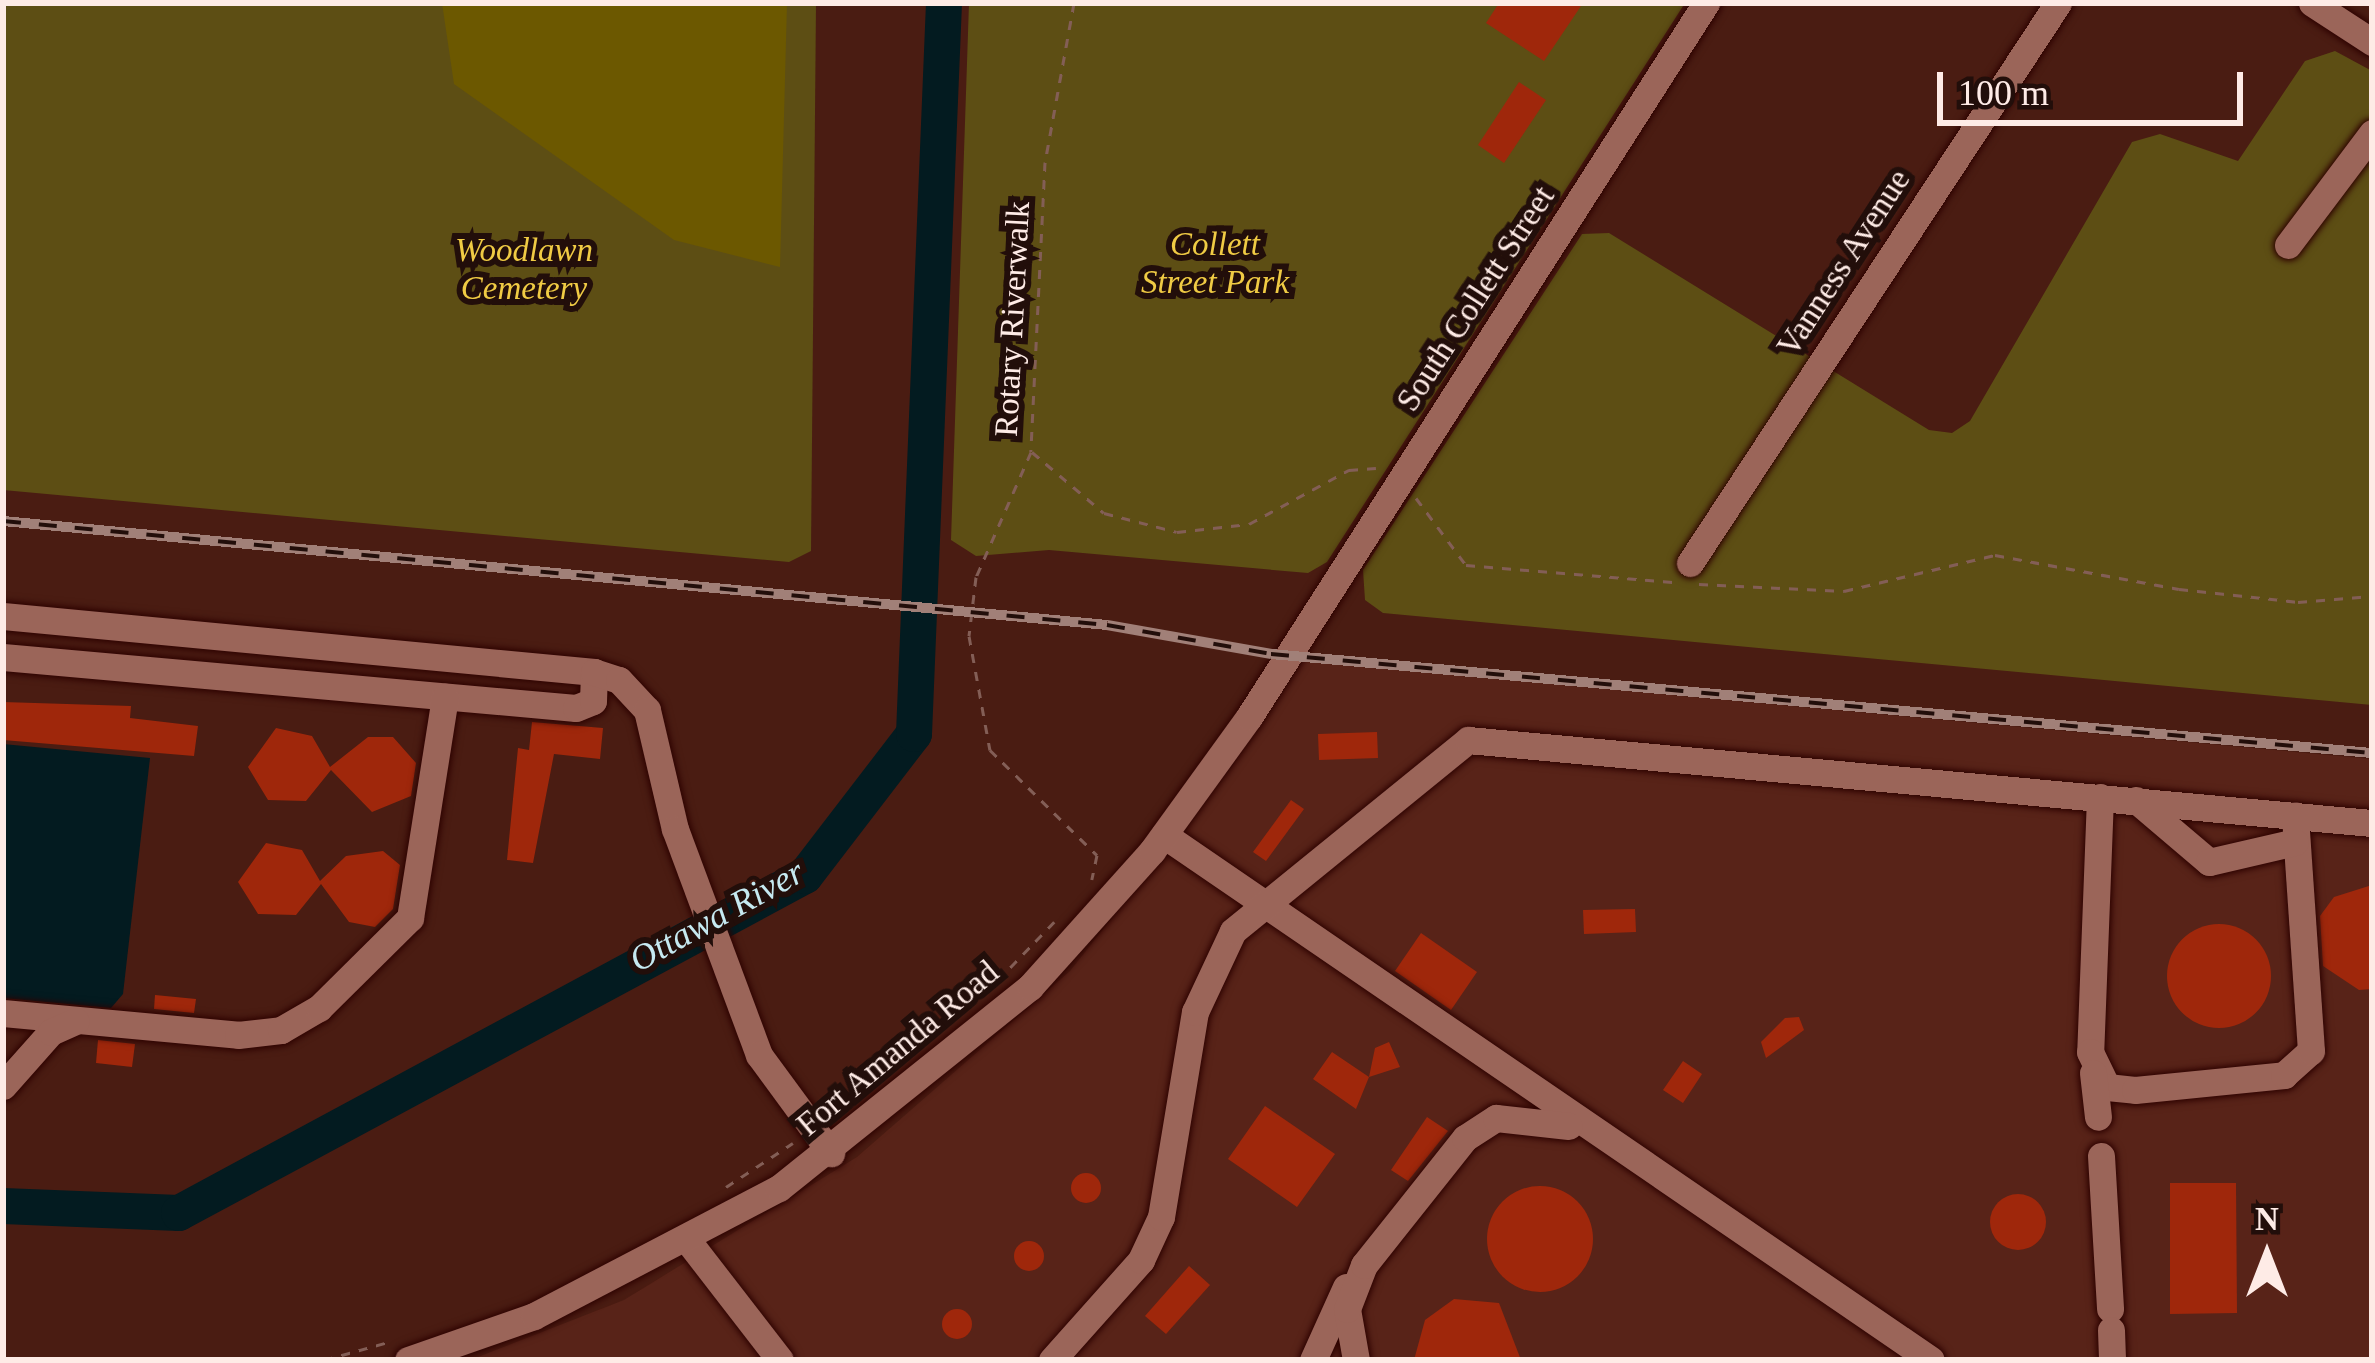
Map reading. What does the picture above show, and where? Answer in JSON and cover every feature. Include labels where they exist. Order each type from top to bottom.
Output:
[{"type":"street","name":"South Collett Street","points":[[1300,631],[1706,3]]},
{"type":"street","name":"Vanness Avenue","points":[[1690,563],[2058,3]]},
{"type":"street","points":[[2312,3],[2372,42]]},
{"type":"street","points":[[2288,245],[2372,133]]},
{"type":"street","points":[[3,616],[594,671],[644,703],[675,829],[759,1055],[831,1153]]},
{"type":"street","name":"Fort Amanda Road","points":[[408,1360],[534,1316],[688,1241],[831,1153],[1030,987],[1165,835],[1300,631]]},
{"type":"street","points":[[3,657],[584,707],[594,671]]},
{"type":"street","points":[[3,1012],[80,1021],[281,1030],[386,950],[417,900],[445,697]]},
{"type":"street","points":[[1052,1360],[1141,1260],[1161,1217],[1195,1012],[1258,902],[1478,739],[2136,800],[2295,828],[2372,823]]},
{"type":"street","points":[[2098,1117],[2093,1073],[2100,797]]},
{"type":"street","points":[[2136,800],[2209,862],[2295,828]]},
{"type":"street","points":[[2093,1073],[2135,1090],[2301,1066],[2312,1034],[2295,828]]},
{"type":"street","points":[[1165,835],[1588,1132],[1931,1360]]},
{"type":"street","points":[[3,1086],[51,1032],[80,1021]]},
{"type":"street","points":[[1313,1360],[1364,1265],[1484,1122],[1522,1116],[1588,1132]]},
{"type":"street","points":[[2101,1156],[2112,1360]]},
{"type":"street","points":[[688,1241],[780,1360]]},
{"type":"street","points":[[1356,1360],[1348,1310],[1364,1265]]},
{"type":"path","name":"Rotary Riverwalk","points":[[979,698],[969,636],[976,577],[1031,452],[1046,162],[1074,3]]},
{"type":"path","points":[[1031,452],[1104,513],[1177,532],[1249,524],[1360,466],[1402,479],[1466,565],[1803,593],[1995,555],[2227,594],[2372,596]]},
{"type":"shaded area","points":[[442,3],[787,3],[780,267],[674,240],[454,84]]},
{"type":"shaded area","points":[[1298,661],[2372,759],[2372,1360],[470,1360],[624,1300],[857,1157],[1070,971],[1233,765]]},
{"type":"green space","name":"Woodlawn Cemetery","points":[[3,3],[816,3],[811,551],[789,562],[3,490]]},
{"type":"green space","name":"Collett Street Park","points":[[969,3],[1685,3],[1327,562],[1308,573],[1049,550],[976,556],[951,540]]},
{"type":"green space","points":[[2335,51],[2372,71],[2372,705],[1383,613],[1365,600],[1363,570],[1582,234],[1609,233],[1929,430],[1952,433],[1970,421],[2132,142],[2160,134],[2238,161],[2305,61]]},
{"type":"water","points":[[3,744],[150,758],[123,994],[111,1008],[3,998]]},
{"type":"building","points":[[1499,3],[1583,3],[1544,61],[1486,23]]},
{"type":"building","points":[[1519,82],[1546,100],[1504,163],[1478,145]]},
{"type":"building","points":[[3,702],[131,706],[130,718],[198,726],[194,756],[3,740]]},
{"type":"building","points":[[532,722],[603,728],[600,759],[554,754],[533,863],[507,860],[518,748],[529,750]]},
{"type":"building","points":[[276,728],[312,736],[330,767],[368,737],[393,737],[416,763],[411,796],[372,812],[331,770],[306,801],[268,800],[248,767]]},
{"type":"building","points":[[1377,732],[1378,758],[1319,760],[1318,734]]},
{"type":"building","points":[[1291,800],[1304,809],[1266,861],[1253,852]]},
{"type":"building","points":[[266,843],[302,850],[320,881],[346,856],[383,851],[400,865],[393,909],[375,927],[349,922],[321,884],[296,915],[258,914],[238,882]]},
{"type":"building","points":[[2372,885],[2372,989],[2359,990],[2323,966],[2320,916],[2334,897]]},
{"type":"building","points":[[1635,909],[1636,932],[1584,934],[1583,910]]},
{"type":"building","points":[[2219,924],[2239,928],[2256,939],[2267,956],[2271,976],[2267,996],[2256,1013],[2239,1024],[2219,1028],[2199,1024],[2182,1013],[2171,996],[2167,976],[2171,956],[2182,939],[2199,928]]},
{"type":"building","points":[[1421,933],[1477,972],[1451,1010],[1395,971]]},
{"type":"building","points":[[155,995],[196,999],[194,1013],[154,1009]]},
{"type":"building","points":[[1799,1017],[1804,1030],[1766,1058],[1761,1042],[1785,1018]]},
{"type":"building","points":[[98,1040],[135,1044],[132,1067],[96,1063]]},
{"type":"building","points":[[1389,1042],[1400,1067],[1369,1077],[1375,1048]]},
{"type":"building","points":[[1332,1052],[1369,1077],[1356,1109],[1313,1079]]},
{"type":"building","points":[[1683,1061],[1702,1074],[1683,1103],[1663,1090]]},
{"type":"building","points":[[1265,1106],[1335,1154],[1297,1207],[1228,1159]]},
{"type":"building","points":[[1427,1117],[1448,1131],[1408,1181],[1391,1170]]},
{"type":"building","points":[[1086,1173],[1097,1177],[1101,1188],[1097,1199],[1086,1203],[1075,1199],[1071,1188],[1075,1177]]},
{"type":"building","points":[[2170,1183],[2236,1183],[2237,1313],[2170,1314]]},
{"type":"building","points":[[1540,1186],[1560,1190],[1577,1202],[1589,1219],[1593,1239],[1589,1259],[1577,1276],[1560,1288],[1540,1292],[1520,1288],[1503,1276],[1491,1259],[1487,1239],[1491,1219],[1503,1202],[1520,1190]]},
{"type":"building","points":[[2018,1194],[2038,1202],[2046,1222],[2038,1242],[2018,1250],[1998,1242],[1990,1222],[1998,1202]]},
{"type":"building","points":[[1029,1241],[1040,1245],[1044,1256],[1040,1267],[1029,1271],[1018,1267],[1014,1256],[1018,1245]]},
{"type":"building","points":[[1189,1266],[1210,1285],[1166,1334],[1145,1316]]},
{"type":"building","points":[[1454,1299],[1499,1303],[1521,1360],[1414,1360],[1425,1320]]},
{"type":"building","points":[[957,1309],[968,1313],[972,1324],[968,1335],[957,1339],[946,1335],[942,1324],[946,1313]]},
{"type":"waterway","name":"Ottawa River","points":[[3,1206],[179,1213],[805,876],[914,734],[944,3]]},
{"type":"railway","points":[[3,521],[1107,625],[1271,654],[2372,753]]}]
